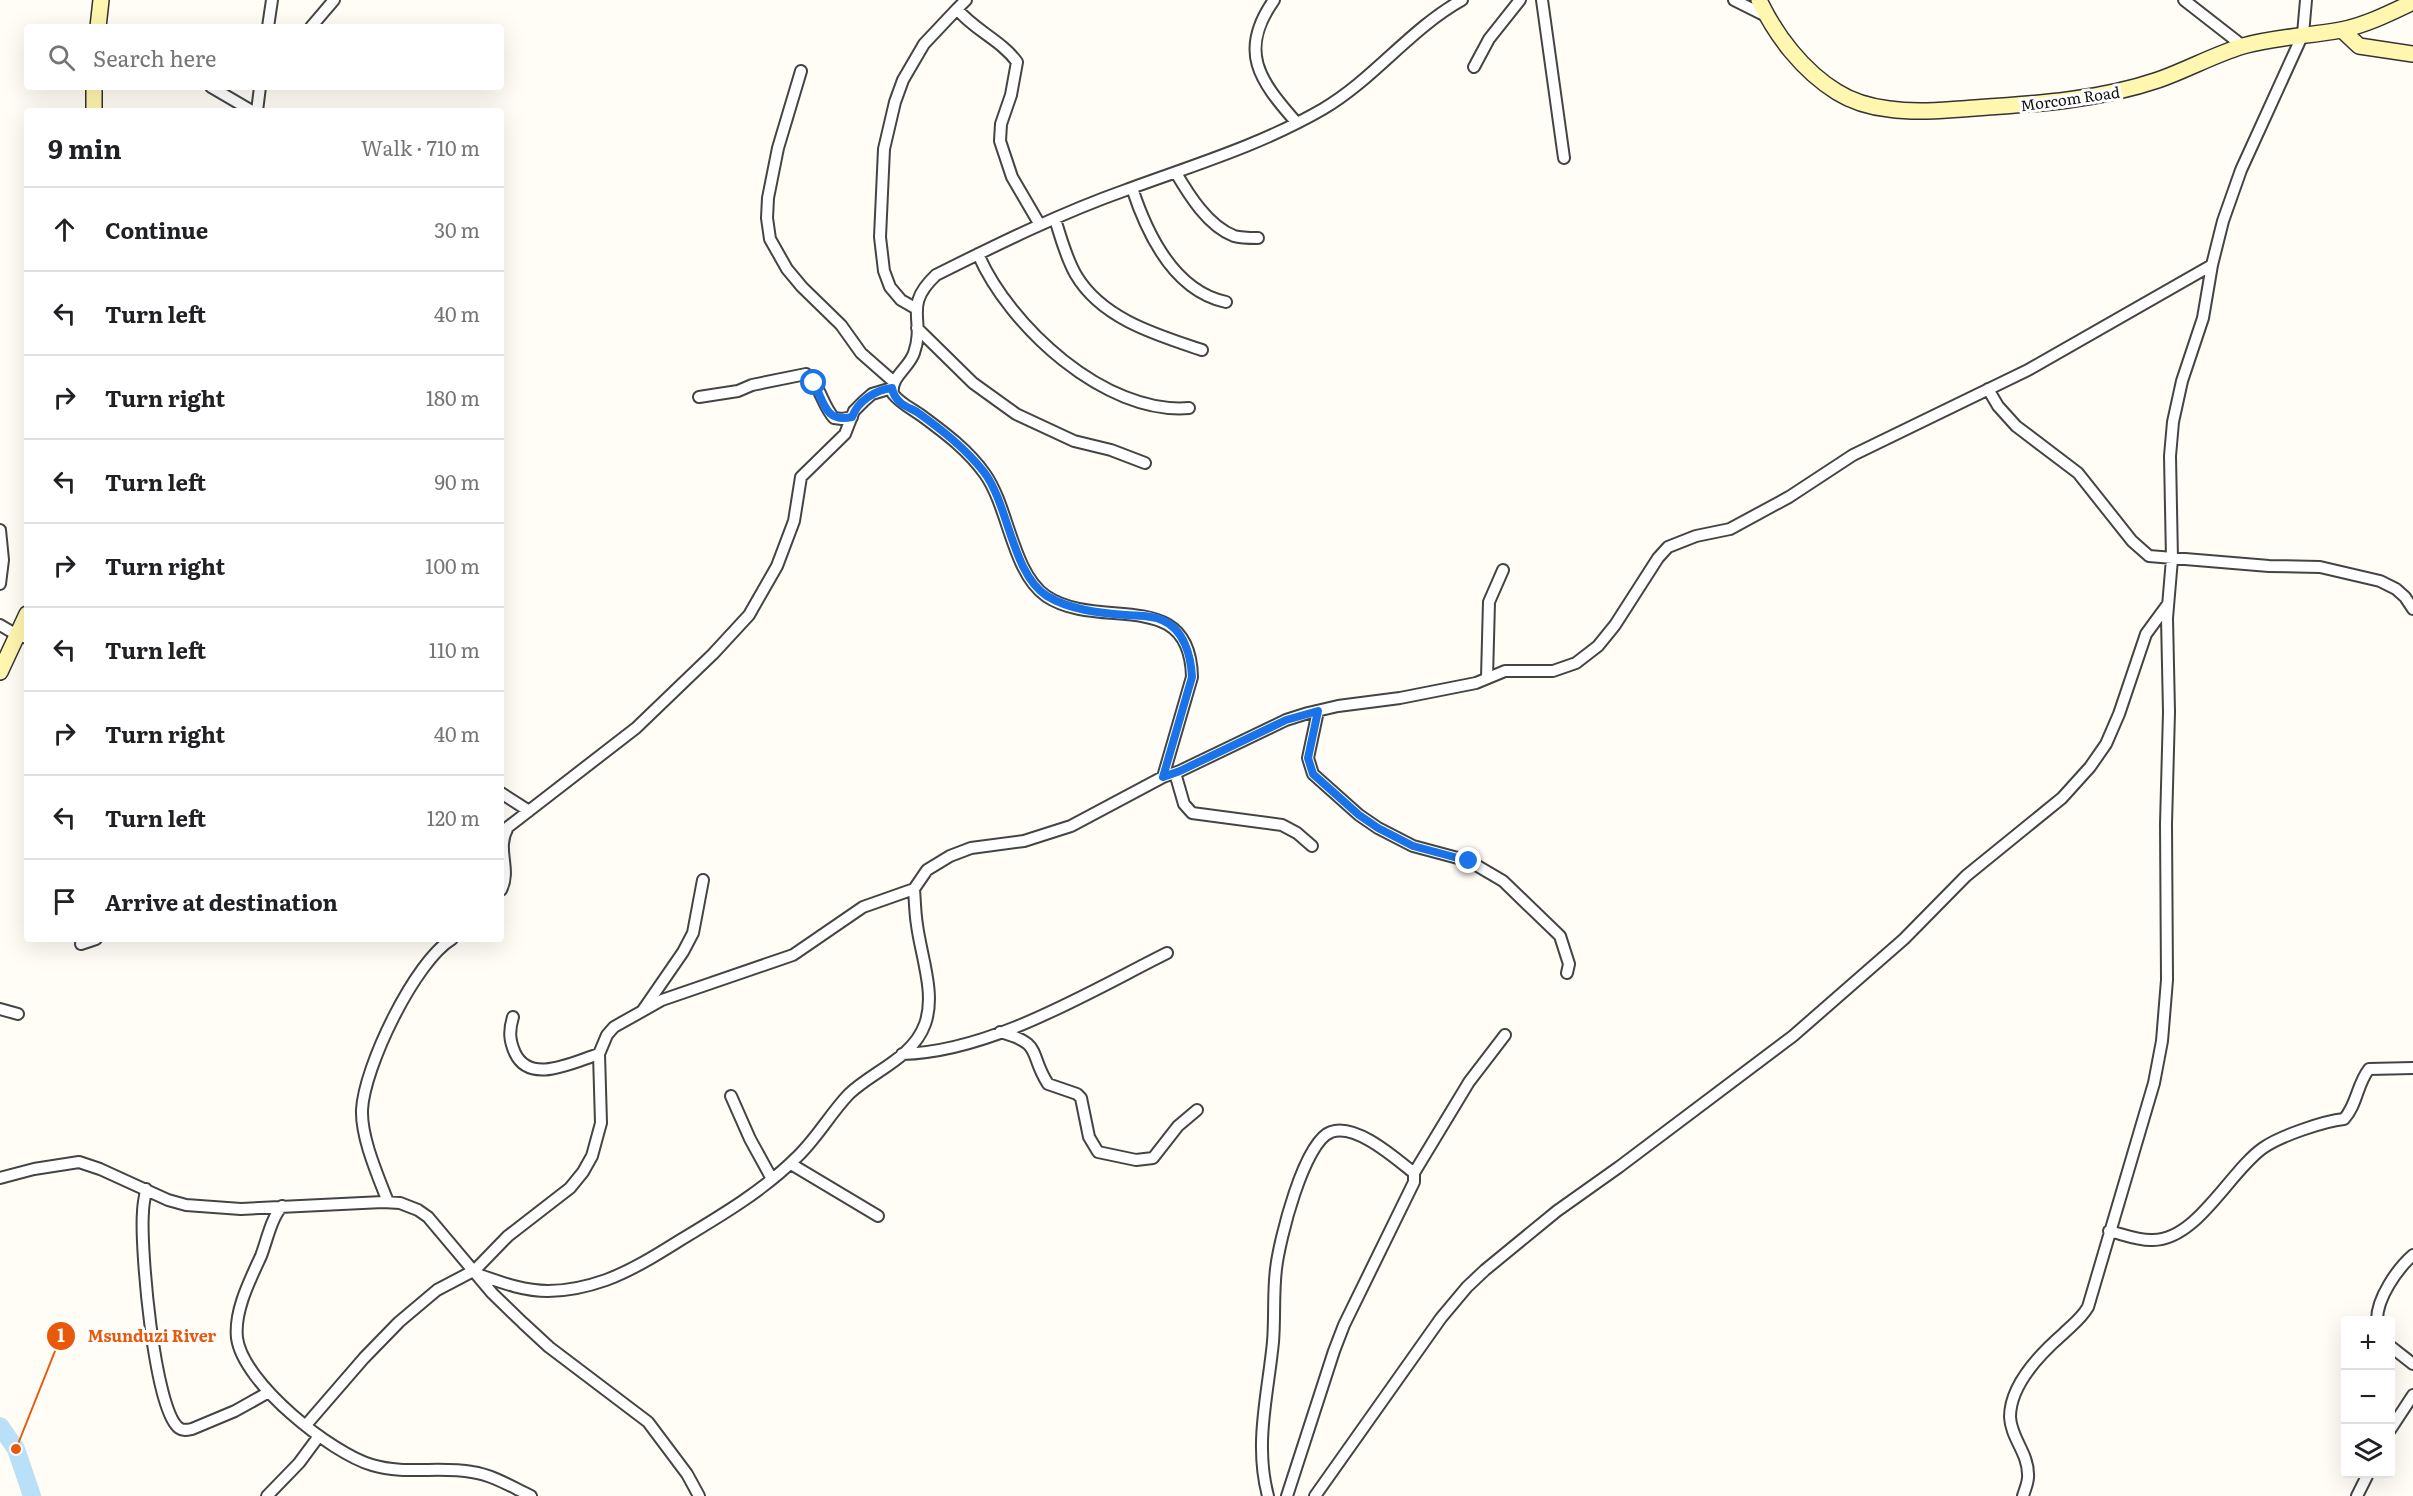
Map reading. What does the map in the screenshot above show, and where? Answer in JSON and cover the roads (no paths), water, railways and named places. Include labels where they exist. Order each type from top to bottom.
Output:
[{"type":"street","points":[[98,24],[101,0]]},
{"type":"street","points":[[268,24],[272,0]]},
{"type":"street","points":[[314,24],[334,0]]},
{"type":"street","points":[[915,308],[902,300],[890,287],[884,271],[880,237],[884,149],[895,102],[903,80],[924,44],[966,0]]},
{"type":"street","points":[[1274,0],[1257,28],[1253,54],[1275,99],[1296,122]]},
{"type":"street","points":[[504,834],[517,818],[636,728],[713,654],[749,615],[764,592],[787,540],[794,521],[801,477],[845,434],[854,411],[872,394],[893,385],[909,364],[917,339],[915,308],[924,286],[936,275],[1040,225],[1132,188],[1260,142],[1351,91],[1409,38],[1449,7],[1462,0]]},
{"type":"street","points":[[1474,67],[1489,39],[1520,0]]},
{"type":"street","points":[[1542,0],[1564,158]]},
{"type":"street","points":[[1734,0],[1769,17]]},
{"type":"street","name":"Morcom Road","points":[[1759,0],[1790,51],[1822,81],[1838,93],[1854,100],[1873,107],[1892,110],[2016,106],[2100,96],[2160,80],[2243,46],[2303,34],[2342,30],[2381,18],[2413,2]]},
{"type":"street","points":[[2024,1496],[2029,1476],[2027,1463],[2013,1433],[2010,1418],[2012,1404],[2028,1371],[2083,1316],[2092,1293],[2154,1083],[2162,1041],[2167,980],[2169,603],[2172,560],[2170,456],[2173,422],[2182,381],[2203,318],[2211,265],[2223,220],[2241,170],[2303,34],[2306,0]]},
{"type":"street","points":[[2189,2],[2243,46]]},
{"type":"street","points":[[957,9],[971,24],[1004,48],[1017,62],[1011,94],[1001,124],[1000,141],[1012,177],[1040,225]]},
{"type":"street","points":[[2342,30],[2359,46],[2413,54]]},
{"type":"street","points":[[801,71],[778,148],[768,198],[767,218],[770,238],[787,269],[841,325],[861,353],[893,385],[893,394],[900,402],[969,453],[987,476],[998,497],[1018,554],[1034,584],[1046,596],[1068,606],[1115,614],[1153,617],[1164,620],[1176,631],[1186,646],[1192,677],[1163,777]]},
{"type":"street","points":[[94,90],[94,108]]},
{"type":"street","points":[[216,90],[247,108]]},
{"type":"street","points":[[257,108],[260,90]]},
{"type":"street","points":[[1176,173],[1186,190],[1214,223],[1234,236],[1258,238]]},
{"type":"street","points":[[1132,188],[1142,219],[1180,277],[1211,299],[1226,303]]},
{"type":"street","points":[[1055,219],[1065,251],[1077,276],[1095,299],[1138,326],[1202,350]]},
{"type":"street","points":[[978,254],[1000,297],[1028,328],[1074,370],[1102,386],[1140,401],[1189,408]]},
{"type":"street","points":[[306,1425],[364,1358],[399,1322],[437,1290],[475,1272],[508,1236],[570,1188],[592,1156],[601,1123],[599,1054],[607,1035],[620,1024],[643,1010],[699,986],[794,955],[863,907],[914,889],[927,870],[950,856],[971,848],[1024,841],[1071,826],[1163,777],[1286,720],[1318,711],[1476,683],[1505,671],[1553,671],[1576,663],[1598,646],[1615,626],[1658,558],[1668,548],[1696,536],[1730,529],[1790,497],[1853,455],[2070,347],[2211,265]]},
{"type":"street","points":[[917,328],[973,382],[1016,414],[1074,441],[1111,450],[1145,463]]},
{"type":"street","points":[[699,397],[738,391],[752,385],[806,374],[812,379],[826,409],[834,418],[852,417]]},
{"type":"street","points":[[1989,389],[1998,406],[2016,426],[2078,473],[2143,552],[2154,558],[2320,567],[2380,581],[2396,589],[2413,609]]},
{"type":"street","points":[[0,530],[3,560],[0,584]]},
{"type":"street","points":[[1487,677],[1489,602],[1503,570]]},
{"type":"street","points":[[1315,1496],[1343,1460],[1441,1318],[1485,1270],[1557,1211],[1793,1036],[1904,939],[1966,876],[2062,798],[2090,767],[2106,744],[2120,714],[2146,634],[2169,603]]},
{"type":"street","points":[[0,625],[22,637],[0,672]]},
{"type":"street","points":[[1318,711],[1308,758],[1313,774],[1359,815],[1378,828],[1413,846],[1469,861],[1503,881],[1560,936],[1569,964],[1567,973]]},
{"type":"street","points":[[1175,773],[1184,804],[1192,813],[1282,825],[1297,833],[1312,846]]},
{"type":"street","points":[[504,795],[529,811]]},
{"type":"street","points":[[504,863],[506,872],[504,879]]},
{"type":"street","points":[[643,1010],[683,952],[693,933],[703,880]]},
{"type":"street","points":[[475,1272],[516,1287],[550,1291],[606,1280],[675,1243],[772,1179],[790,1164],[820,1132],[848,1095],[902,1054],[917,1039],[928,1012],[927,983],[917,924],[914,889]]},
{"type":"street","points":[[81,944],[87,942]]},
{"type":"street","points":[[388,1202],[373,1160],[365,1128],[362,1111],[365,1093],[374,1063],[396,1013],[422,969],[431,957],[448,942]]},
{"type":"street","points":[[902,1054],[946,1050],[1000,1032],[1064,1005],[1167,953]]},
{"type":"street","points":[[0,1009],[18,1014]]},
{"type":"street","points":[[513,1017],[509,1029],[510,1041],[519,1060],[529,1069],[547,1069],[599,1054]]},
{"type":"street","points":[[1000,1032],[1029,1044],[1047,1084],[1077,1094],[1082,1098],[1089,1137],[1098,1152],[1136,1160],[1153,1158],[1178,1126],[1197,1110]]},
{"type":"street","points":[[1287,1496],[1334,1351],[1414,1182],[1414,1173],[1469,1082],[1505,1035]]},
{"type":"street","points":[[2109,1231],[2153,1240],[2169,1237],[2193,1223],[2262,1149],[2280,1138],[2327,1122],[2344,1119],[2351,1110],[2364,1075],[2369,1069],[2413,1068]]},
{"type":"street","points":[[731,1096],[750,1139],[772,1179]]},
{"type":"street","points":[[1268,1496],[1260,1451],[1274,1335],[1276,1268],[1288,1215],[1308,1157],[1322,1137],[1329,1132],[1345,1130],[1366,1140],[1414,1173]]},
{"type":"street","points":[[0,1178],[34,1169],[79,1162],[186,1206],[241,1209],[388,1202],[400,1203],[418,1210],[428,1217],[492,1293],[549,1347],[648,1422],[687,1474],[699,1496]]},
{"type":"street","points":[[790,1164],[878,1216]]},
{"type":"street","points":[[146,1190],[142,1213],[150,1321],[159,1376],[172,1420],[180,1429],[192,1429],[236,1411],[269,1392]]},
{"type":"street","points":[[282,1206],[275,1214],[272,1227],[245,1291],[237,1325],[237,1338],[247,1365],[269,1392],[319,1436],[348,1456],[373,1465],[404,1470],[471,1471],[490,1476],[531,1496]]},
{"type":"street","points":[[2377,1316],[2393,1276],[2413,1255]]},
{"type":"street","points":[[2395,1349],[2413,1364]]},
{"type":"street","points":[[2395,1424],[2413,1395]]},
{"type":"street","points":[[267,1496],[299,1463],[319,1436]]},
{"type":"street","points":[[2357,1496],[2366,1478]]},
{"type":"waterway","points":[[0,1426],[16,1449],[32,1496]]},
{"type":"place","name":"Msunduzi River","points":[[16,1449]]}]
